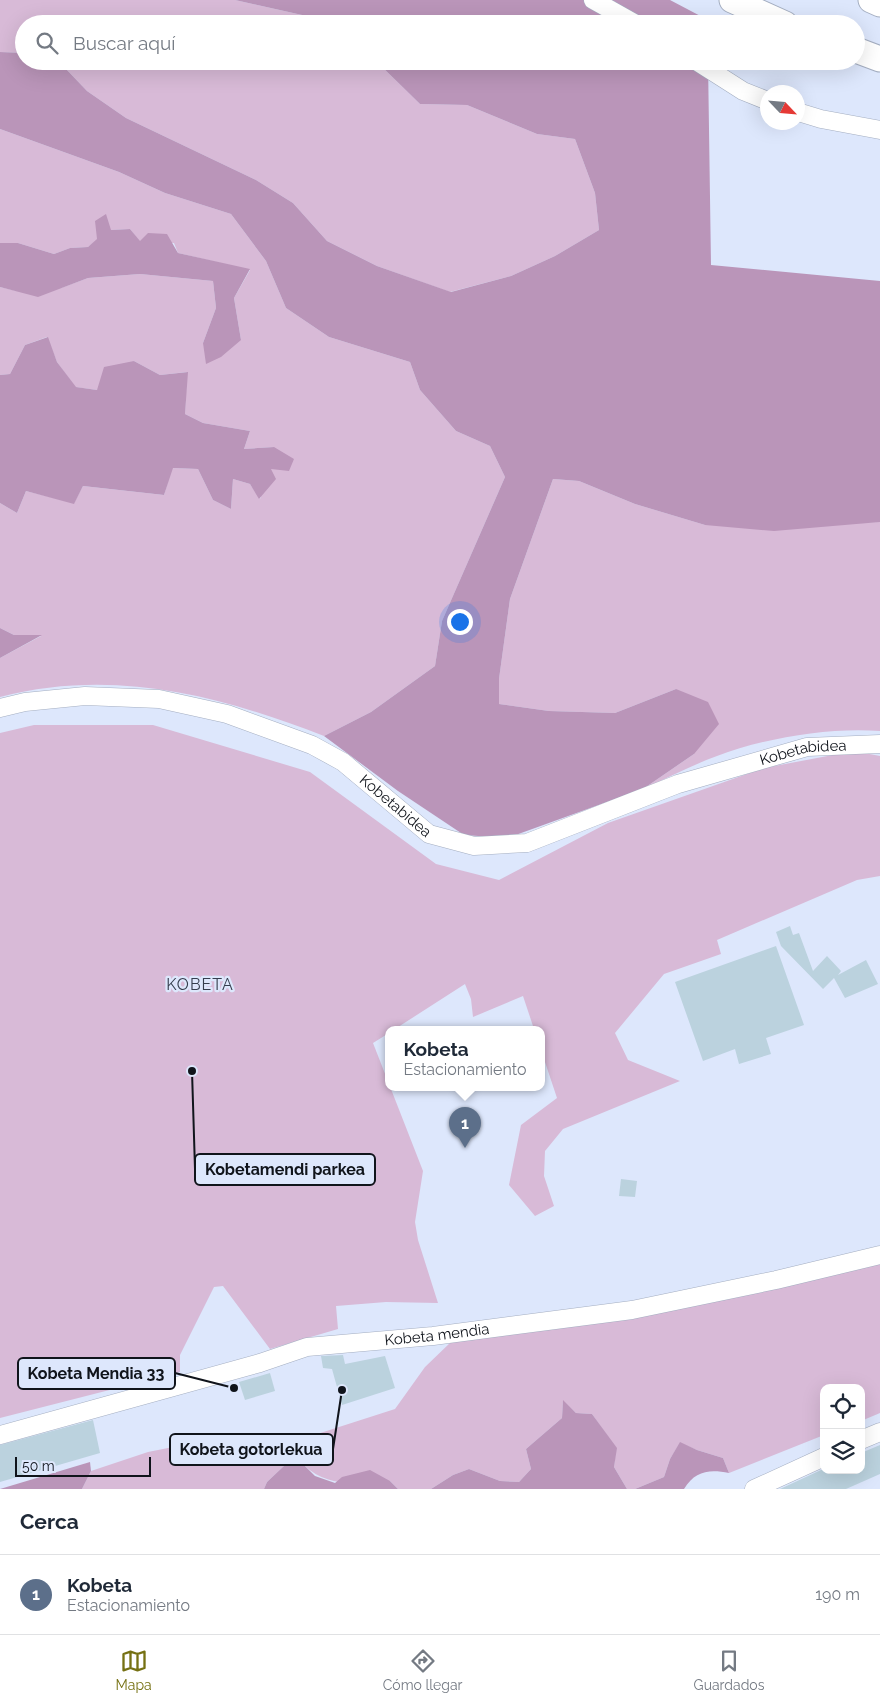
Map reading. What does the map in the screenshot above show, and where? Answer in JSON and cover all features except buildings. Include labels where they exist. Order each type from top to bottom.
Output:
[{"type":"highway","points":[[732,0],[765,15]]},
{"type":"highway","points":[[871,0],[880,4]]},
{"type":"highway","points":[[865,53],[880,59]]},
{"type":"street","points":[[593,0],[620,15]]},
{"type":"street","points":[[710,70],[743,91],[760,98]]},
{"type":"street","points":[[805,114],[880,130]]},
{"type":"street","name":"Kobetabidea","points":[[0,708],[25,702],[85,696],[160,699],[227,714],[312,745],[343,762],[429,834],[474,846],[527,843],[678,784],[807,747],[880,744]]},
{"type":"street","name":"Kobeta mendia","points":[[0,1435],[260,1363],[307,1347],[433,1336],[632,1310],[776,1280],[880,1255]]},
{"type":"street","points":[[865,1438],[880,1432]]},
{"type":"street","points":[[754,1489],[820,1458]]},
{"type":"shaded area","points":[[0,0],[235,0],[302,15],[15,15],[15,53],[0,52]]},
{"type":"shaded area","points":[[235,0],[670,0],[698,15],[302,15]]},
{"type":"shaded area","points":[[0,52],[15,53],[15,70],[67,70],[87,91],[126,118],[256,180],[293,203],[327,241],[377,266],[451,292],[511,276],[555,256],[599,230],[595,193],[575,139],[537,134],[467,105],[420,104],[385,70],[708,70],[711,265],[880,281],[880,522],[774,531],[705,525],[635,504],[579,481],[553,479],[510,599],[499,679],[499,704],[549,711],[615,713],[676,689],[708,702],[719,724],[694,754],[643,789],[507,838],[464,835],[398,791],[324,736],[371,712],[435,666],[442,621],[505,477],[490,446],[456,431],[420,390],[410,362],[329,337],[286,308],[266,261],[231,214],[165,193],[119,172],[0,129]]},
{"type":"shaded area","points":[[67,70],[385,70],[420,104],[467,105],[537,134],[575,139],[595,193],[599,230],[555,256],[511,276],[450,292],[377,266],[327,241],[293,203],[256,180],[126,118],[87,91]]},
{"type":"shaded area","points":[[0,129],[119,172],[165,193],[231,214],[266,261],[286,308],[329,337],[410,362],[420,390],[456,431],[490,446],[505,477],[442,621],[435,666],[371,712],[324,736],[285,721],[245,709],[165,690],[84,685],[42,689],[0,697],[0,658],[41,636],[14,635],[0,628],[0,503],[17,513],[26,491],[74,503],[83,486],[164,495],[172,468],[198,469],[213,500],[231,509],[233,479],[250,484],[260,499],[270,469],[274,447],[244,449],[250,431],[203,423],[185,414],[187,372],[160,375],[134,361],[97,390],[75,387],[57,362],[47,337],[25,345],[10,374],[0,375],[0,287],[17,291],[61,288],[88,278],[140,274],[213,281],[216,308],[203,343],[241,340],[234,298],[250,270],[178,253],[174,243],[140,242],[130,229],[111,230],[88,247],[70,248],[54,254],[18,243],[0,243]]},
{"type":"shaded area","points":[[106,214],[111,230],[130,229],[140,241],[148,233],[167,234],[178,253],[250,269],[234,298],[241,340],[221,357],[206,364],[203,343],[216,308],[213,281],[140,274],[88,278],[38,297],[0,287],[0,243],[18,243],[54,254],[70,248],[88,247],[97,239],[95,221]]},
{"type":"shaded area","points":[[48,337],[57,362],[76,387],[97,390],[104,367],[134,361],[160,375],[188,372],[185,414],[203,423],[250,431],[244,449],[274,447],[294,459],[289,471],[271,469],[276,479],[259,499],[250,484],[233,479],[231,509],[213,500],[198,469],[173,468],[164,495],[83,486],[74,504],[26,491],[17,513],[0,503],[0,375],[10,374],[25,345]]},
{"type":"shaded area","points":[[553,479],[579,481],[635,504],[705,525],[880,522],[880,731],[819,732],[755,744],[689,767],[643,789],[694,754],[676,689],[615,713],[549,711],[499,704],[499,679],[510,599]]},
{"type":"shaded area","points":[[0,628],[14,635],[42,635],[0,658]]},
{"type":"shaded area","points":[[34,725],[153,725],[310,772],[436,864],[499,880],[608,823],[764,768],[854,751],[880,756],[880,876],[857,880],[717,940],[721,954],[664,974],[615,1033],[628,1060],[680,1081],[563,1129],[545,1151],[544,1176],[554,1206],[535,1216],[509,1185],[521,1125],[557,1098],[545,1062],[545,1026],[533,1026],[523,996],[473,1017],[471,999],[465,984],[400,1026],[385,1026],[385,1036],[373,1043],[385,1074],[385,1091],[392,1091],[423,1171],[415,1222],[418,1240],[438,1303],[386,1302],[336,1306],[338,1329],[270,1349],[223,1286],[214,1287],[180,1355],[180,1372],[0,1418],[0,733]]},
{"type":"shaded area","points":[[880,1261],[880,1413],[865,1419],[865,1384],[820,1384],[820,1437],[729,1473],[723,1458],[680,1443],[670,1459],[664,1477],[635,1489],[627,1489],[614,1467],[616,1448],[592,1414],[576,1413],[563,1401],[562,1418],[526,1449],[531,1469],[519,1482],[500,1481],[469,1469],[453,1475],[431,1489],[398,1489],[390,1481],[355,1483],[333,1481],[323,1478],[304,1465],[285,1465],[267,1482],[264,1489],[82,1489],[91,1471],[148,1452],[208,1440],[254,1443],[311,1436],[395,1409],[425,1367],[451,1342]]},
{"type":"shaded area","points":[[563,1400],[576,1413],[592,1414],[617,1448],[614,1467],[627,1489],[431,1489],[453,1475],[469,1469],[500,1481],[519,1482],[531,1469],[526,1449],[562,1418]]},
{"type":"shaded area","points":[[680,1442],[697,1450],[723,1458],[729,1473],[715,1471],[703,1473],[693,1478],[684,1489],[635,1489],[664,1477],[670,1459]]},
{"type":"shaded area","points":[[90,1462],[91,1471],[82,1489],[0,1489]]},
{"type":"shaded area","points":[[285,1465],[304,1465],[315,1476],[335,1483],[342,1477],[370,1470],[390,1481],[398,1489],[264,1489],[267,1482]]},
{"type":"place","name":"Kobetamendi parkea","points":[[192,1071]]},
{"type":"place","name":"Kobeta","points":[[465,1148]]},
{"type":"place","name":"Kobeta Mendia 33","points":[[234,1388]]},
{"type":"place","name":"Kobeta gotorlekua","points":[[342,1390]]},
{"type":"district","name":"KOBETA","points":[[200,984]]}]
